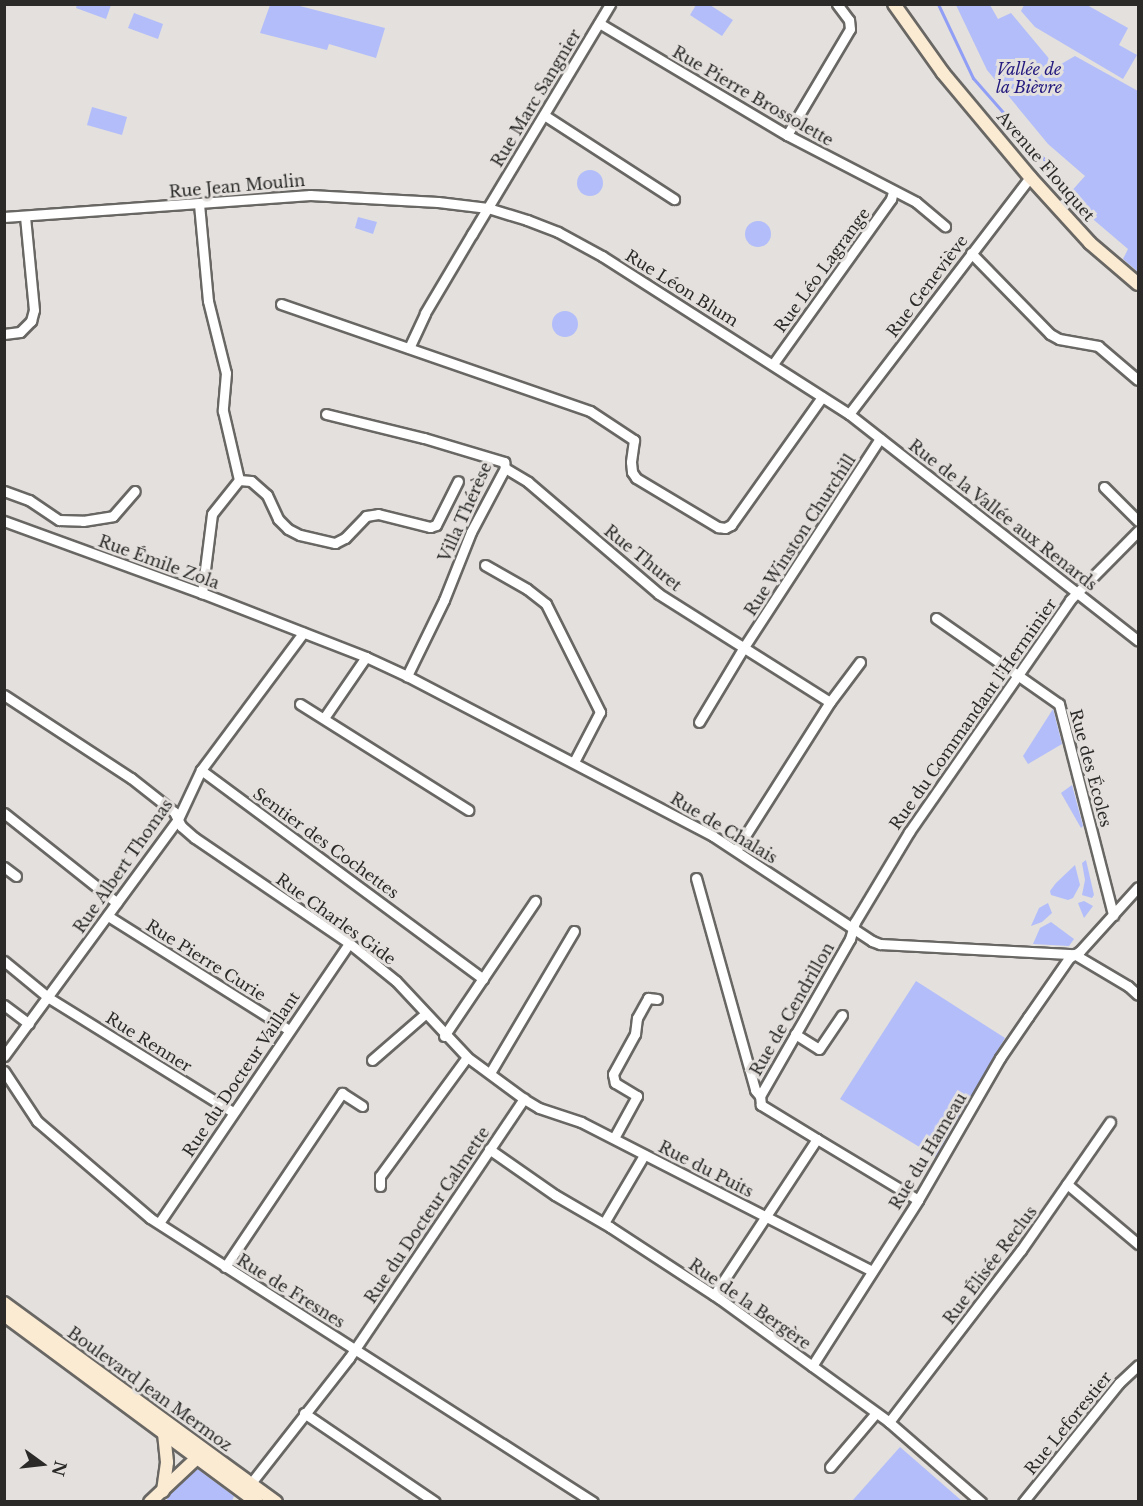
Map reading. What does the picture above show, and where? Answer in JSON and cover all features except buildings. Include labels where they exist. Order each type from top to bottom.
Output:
[{"type":"main road","name":"Avenue Flouquet","points":[[894,4],[943,73],[1030,177],[1090,243],[1138,284]]},
{"type":"main road","name":"Boulevard Jean Mermoz","points":[[4,1303],[221,1461],[245,1492],[276,1502]]},
{"type":"main road","name":"Boulevard Jean Mermoz","points":[[4,1315],[257,1502]]},
{"type":"main road","points":[[162,1496],[167,1462],[164,1435]]},
{"type":"main road","points":[[150,1502],[162,1496],[195,1458],[203,1454],[221,1461]]},
{"type":"street","name":"Rue Marc Sangnier","points":[[409,348],[431,304],[610,4]]},
{"type":"street","points":[[787,135],[847,34],[849,20],[837,4]]},
{"type":"street","name":"Rue Pierre Brossolette","points":[[599,23],[787,135],[916,202],[945,226]]},
{"type":"street","points":[[544,115],[674,199]]},
{"type":"street","name":"Rue Geneviève","points":[[849,414],[1030,177]]},
{"type":"street","name":"Rue Léo Lagrange","points":[[773,364],[891,199],[893,192]]},
{"type":"street","name":"Rue Jean Moulin","points":[[4,218],[310,195],[438,202],[488,208]]},
{"type":"street","points":[[199,204],[208,301],[226,374],[223,411],[239,480]]},
{"type":"street","name":"Rue Léon Blum","points":[[488,208],[558,232],[602,256],[849,414]]},
{"type":"street","points":[[4,334],[20,332],[31,321],[34,310],[25,217]]},
{"type":"street","points":[[971,253],[1050,334],[1059,339],[1098,346],[1138,380]]},
{"type":"street","points":[[281,304],[477,374],[590,411],[634,440],[631,462],[632,472],[636,478],[718,527],[725,528],[731,525],[822,397]]},
{"type":"street","name":"Villa Thérèse","points":[[326,414],[424,438],[504,462],[505,468],[471,532],[444,600],[407,676]]},
{"type":"street","name":"Rue de la Vallée aux Renards","points":[[849,414],[1138,641]]},
{"type":"street","name":"Rue Winston Churchill","points":[[699,722],[744,647],[880,438]]},
{"type":"street","name":"Rue Thuret","points":[[505,468],[528,482],[659,594],[830,702]]},
{"type":"street","points":[[239,480],[251,481],[267,495],[278,519],[288,529],[300,535],[335,543],[345,538],[366,516],[378,514],[430,527],[436,525],[458,482]]},
{"type":"street","points":[[202,593],[212,514],[239,480]]},
{"type":"street","points":[[1104,487],[1138,521]]},
{"type":"street","points":[[4,491],[29,500],[59,520],[83,521],[112,516],[135,491]]},
{"type":"street","name":"Rue Émile Zola","points":[[4,521],[202,593],[303,633]]},
{"type":"street","name":"Rue du Commandant l'Herminier","points":[[853,928],[909,832],[1018,674],[1077,592],[1138,531]]},
{"type":"street","points":[[485,565],[527,589],[546,604],[600,712],[574,762]]},
{"type":"street","name":"Rue des Écoles","points":[[936,618],[1059,704],[1113,915]]},
{"type":"street","name":"Rue de Chalais","points":[[303,633],[366,657],[407,676],[574,762],[736,850],[880,944],[1074,954],[1128,986],[1138,995]]},
{"type":"street","name":"Rue Albert Thomas","points":[[4,1056],[49,998],[178,819],[201,770],[303,633]]},
{"type":"street","points":[[324,718],[366,657]]},
{"type":"street","points":[[736,850],[830,702],[860,662]]},
{"type":"street","name":"Rue Charles Gide","points":[[4,695],[131,778],[174,812],[181,826],[195,838],[350,943],[396,981],[444,1036],[467,1057],[524,1099]]},
{"type":"street","points":[[300,704],[468,810]]},
{"type":"street","name":"Sentier des Cochettes","points":[[201,770],[483,979]]},
{"type":"street","points":[[4,813],[117,903]]},
{"type":"street","points":[[4,867],[16,876]]},
{"type":"street","points":[[696,878],[755,1090],[760,1096]]},
{"type":"street","name":"Rue du Hameau","points":[[813,1366],[918,1200],[1000,1058],[1069,958],[1138,887]]},
{"type":"street","points":[[444,1036],[535,901]]},
{"type":"street","name":"Rue Pierre Curie","points":[[108,916],[289,1030]]},
{"type":"street","name":"Rue de Cendrillon","points":[[817,1139],[761,1105],[760,1096],[850,939],[853,928]]},
{"type":"street","points":[[490,1073],[574,931]]},
{"type":"street","name":"Rue du Docteur Vaillant","points":[[159,1223],[350,943]]},
{"type":"street","name":"Rue Renner","points":[[4,961],[49,998],[233,1112]]},
{"type":"street","points":[[614,1138],[637,1096],[615,1083],[613,1074],[635,1034],[637,1018],[648,998],[657,999]]},
{"type":"street","points":[[4,1005],[29,1024]]},
{"type":"street","points":[[372,1060],[425,1014]]},
{"type":"street","points":[[795,1034],[819,1049],[842,1015]]},
{"type":"street","points":[[380,1185],[380,1176],[467,1057]]},
{"type":"street","name":"Rue de Fresnes","points":[[4,1071],[38,1121],[122,1196],[225,1267],[592,1502]]},
{"type":"street","points":[[225,1267],[342,1092],[362,1106]]},
{"type":"street","name":"Rue du Puits","points":[[524,1099],[539,1108],[581,1122],[614,1138],[872,1271]]},
{"type":"street","name":"Rue du Docteur Calmette","points":[[245,1492],[355,1349],[524,1099]]},
{"type":"street","name":"Rue Élisée Reclus","points":[[889,1422],[1022,1250],[1110,1122]]},
{"type":"street","points":[[714,1294],[768,1216],[817,1139],[918,1200]]},
{"type":"street","name":"Rue de la Bergère","points":[[489,1149],[555,1195],[604,1223],[714,1294],[889,1422],[981,1502]]},
{"type":"street","points":[[604,1223],[644,1155]]},
{"type":"street","points":[[1067,1184],[1138,1244]]},
{"type":"street","name":"Rue Leforestier","points":[[1023,1502],[1119,1383],[1138,1365]]},
{"type":"street","points":[[304,1413],[435,1502]]},
{"type":"street","points":[[830,1467],[876,1413]]},
{"type":"green space","points":[[111,4],[106,19],[76,8],[77,5]]},
{"type":"green space","points":[[270,5],[296,5],[385,28],[376,58],[329,44],[327,50],[260,33]]},
{"type":"green space","points":[[696,5],[710,5],[733,20],[722,36],[690,15]]},
{"type":"green space","name":"Vallée de la Bièvre","points":[[956,5],[990,5],[998,19],[1011,13],[1056,67],[1075,56],[1138,91],[1138,272],[1123,259],[1128,249],[1074,203],[1069,194],[1085,176],[1048,144],[987,70]]},
{"type":"green space","points":[[1024,5],[1087,5],[1128,28],[1119,45],[1137,55],[1123,79],[1035,27],[1021,11]]},
{"type":"green space","points":[[134,13],[163,24],[158,39],[128,28]]},
{"type":"green space","points":[[92,107],[127,117],[122,135],[87,125]]},
{"type":"green space","points":[[590,170],[599,174],[603,183],[599,192],[590,196],[581,192],[577,183],[581,174]]},
{"type":"green space","points":[[358,217],[377,222],[373,234],[355,228]]},
{"type":"green space","points":[[758,221],[767,225],[771,234],[767,243],[758,247],[749,243],[745,234],[749,225]]},
{"type":"green space","points":[[565,311],[574,315],[578,324],[574,333],[565,337],[556,333],[552,324],[556,315]]},
{"type":"green space","points":[[1053,709],[1062,744],[1028,764],[1023,756]]},
{"type":"green space","points":[[1072,785],[1083,826],[1081,828],[1061,793]]},
{"type":"green space","points":[[1086,860],[1094,895],[1092,898],[1082,895],[1085,880],[1082,863]]},
{"type":"green space","points":[[1075,865],[1080,885],[1073,898],[1068,900],[1051,895],[1050,891],[1056,883]]},
{"type":"green space","points":[[1084,901],[1093,906],[1084,918],[1078,903]]},
{"type":"green space","points":[[1048,903],[1052,913],[1042,922],[1031,926],[1039,908]]},
{"type":"green space","points":[[1051,922],[1074,939],[1069,946],[1033,944],[1040,928]]},
{"type":"green space","points":[[916,981],[1005,1038],[936,1157],[840,1099]]},
{"type":"green space","points":[[900,1447],[962,1501],[852,1501]]},
{"type":"green space","points":[[196,1468],[234,1496],[232,1501],[166,1502],[172,1488],[190,1469]]},
{"type":"waterway","points":[[938,4],[973,78],[1071,190]]}]
